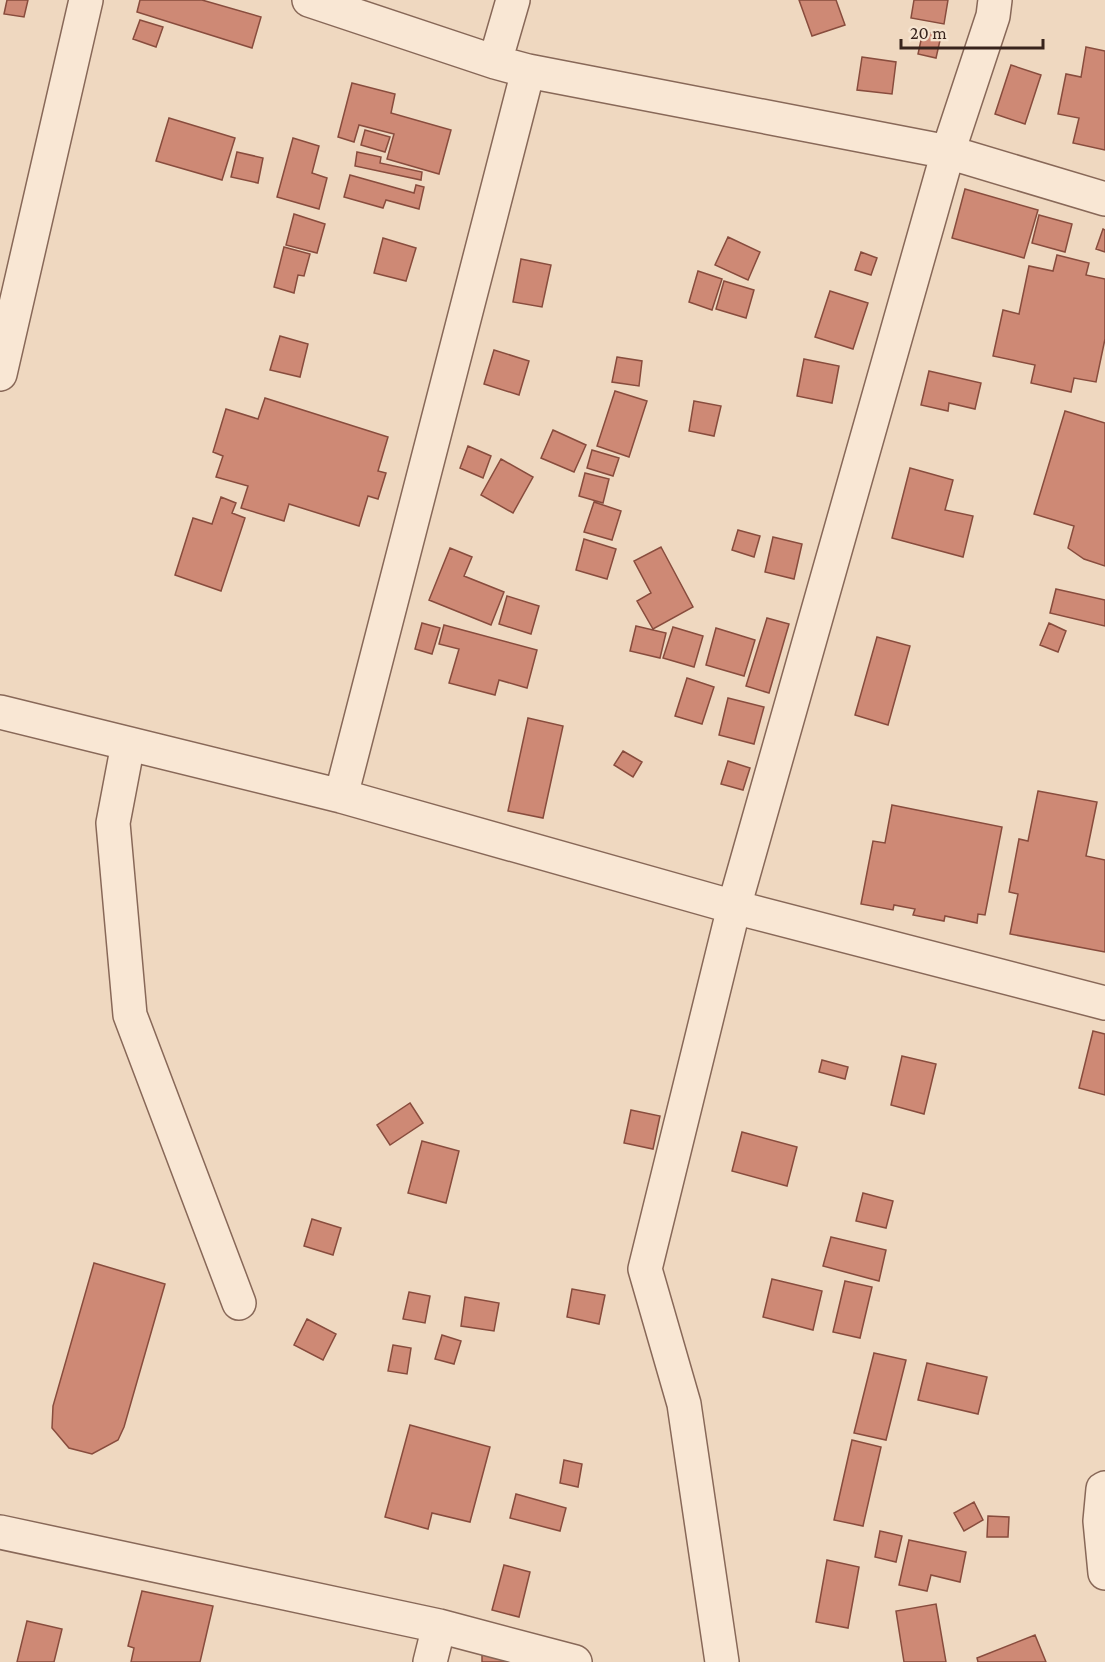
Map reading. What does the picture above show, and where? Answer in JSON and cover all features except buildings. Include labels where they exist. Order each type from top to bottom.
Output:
[{"type":"street","points":[[0,374],[86,0]]},
{"type":"street","points":[[309,0],[528,71],[948,152],[1105,199]]},
{"type":"street","points":[[495,62],[513,0]]},
{"type":"street","points":[[722,1662],[684,1404],[645,1269],[734,907],[948,152],[993,16],[995,0]]},
{"type":"street","points":[[341,796],[528,71]]},
{"type":"street","points":[[0,712],[341,796],[734,907],[1105,1003]]},
{"type":"street","points":[[128,744],[113,823],[130,1015],[239,1303]]},
{"type":"street","points":[[1105,1488],[1103,1489],[1100,1521],[1105,1573]]},
{"type":"street","points":[[0,1532],[439,1626],[575,1662]]},
{"type":"street","points":[[430,1662],[439,1626]]}]
